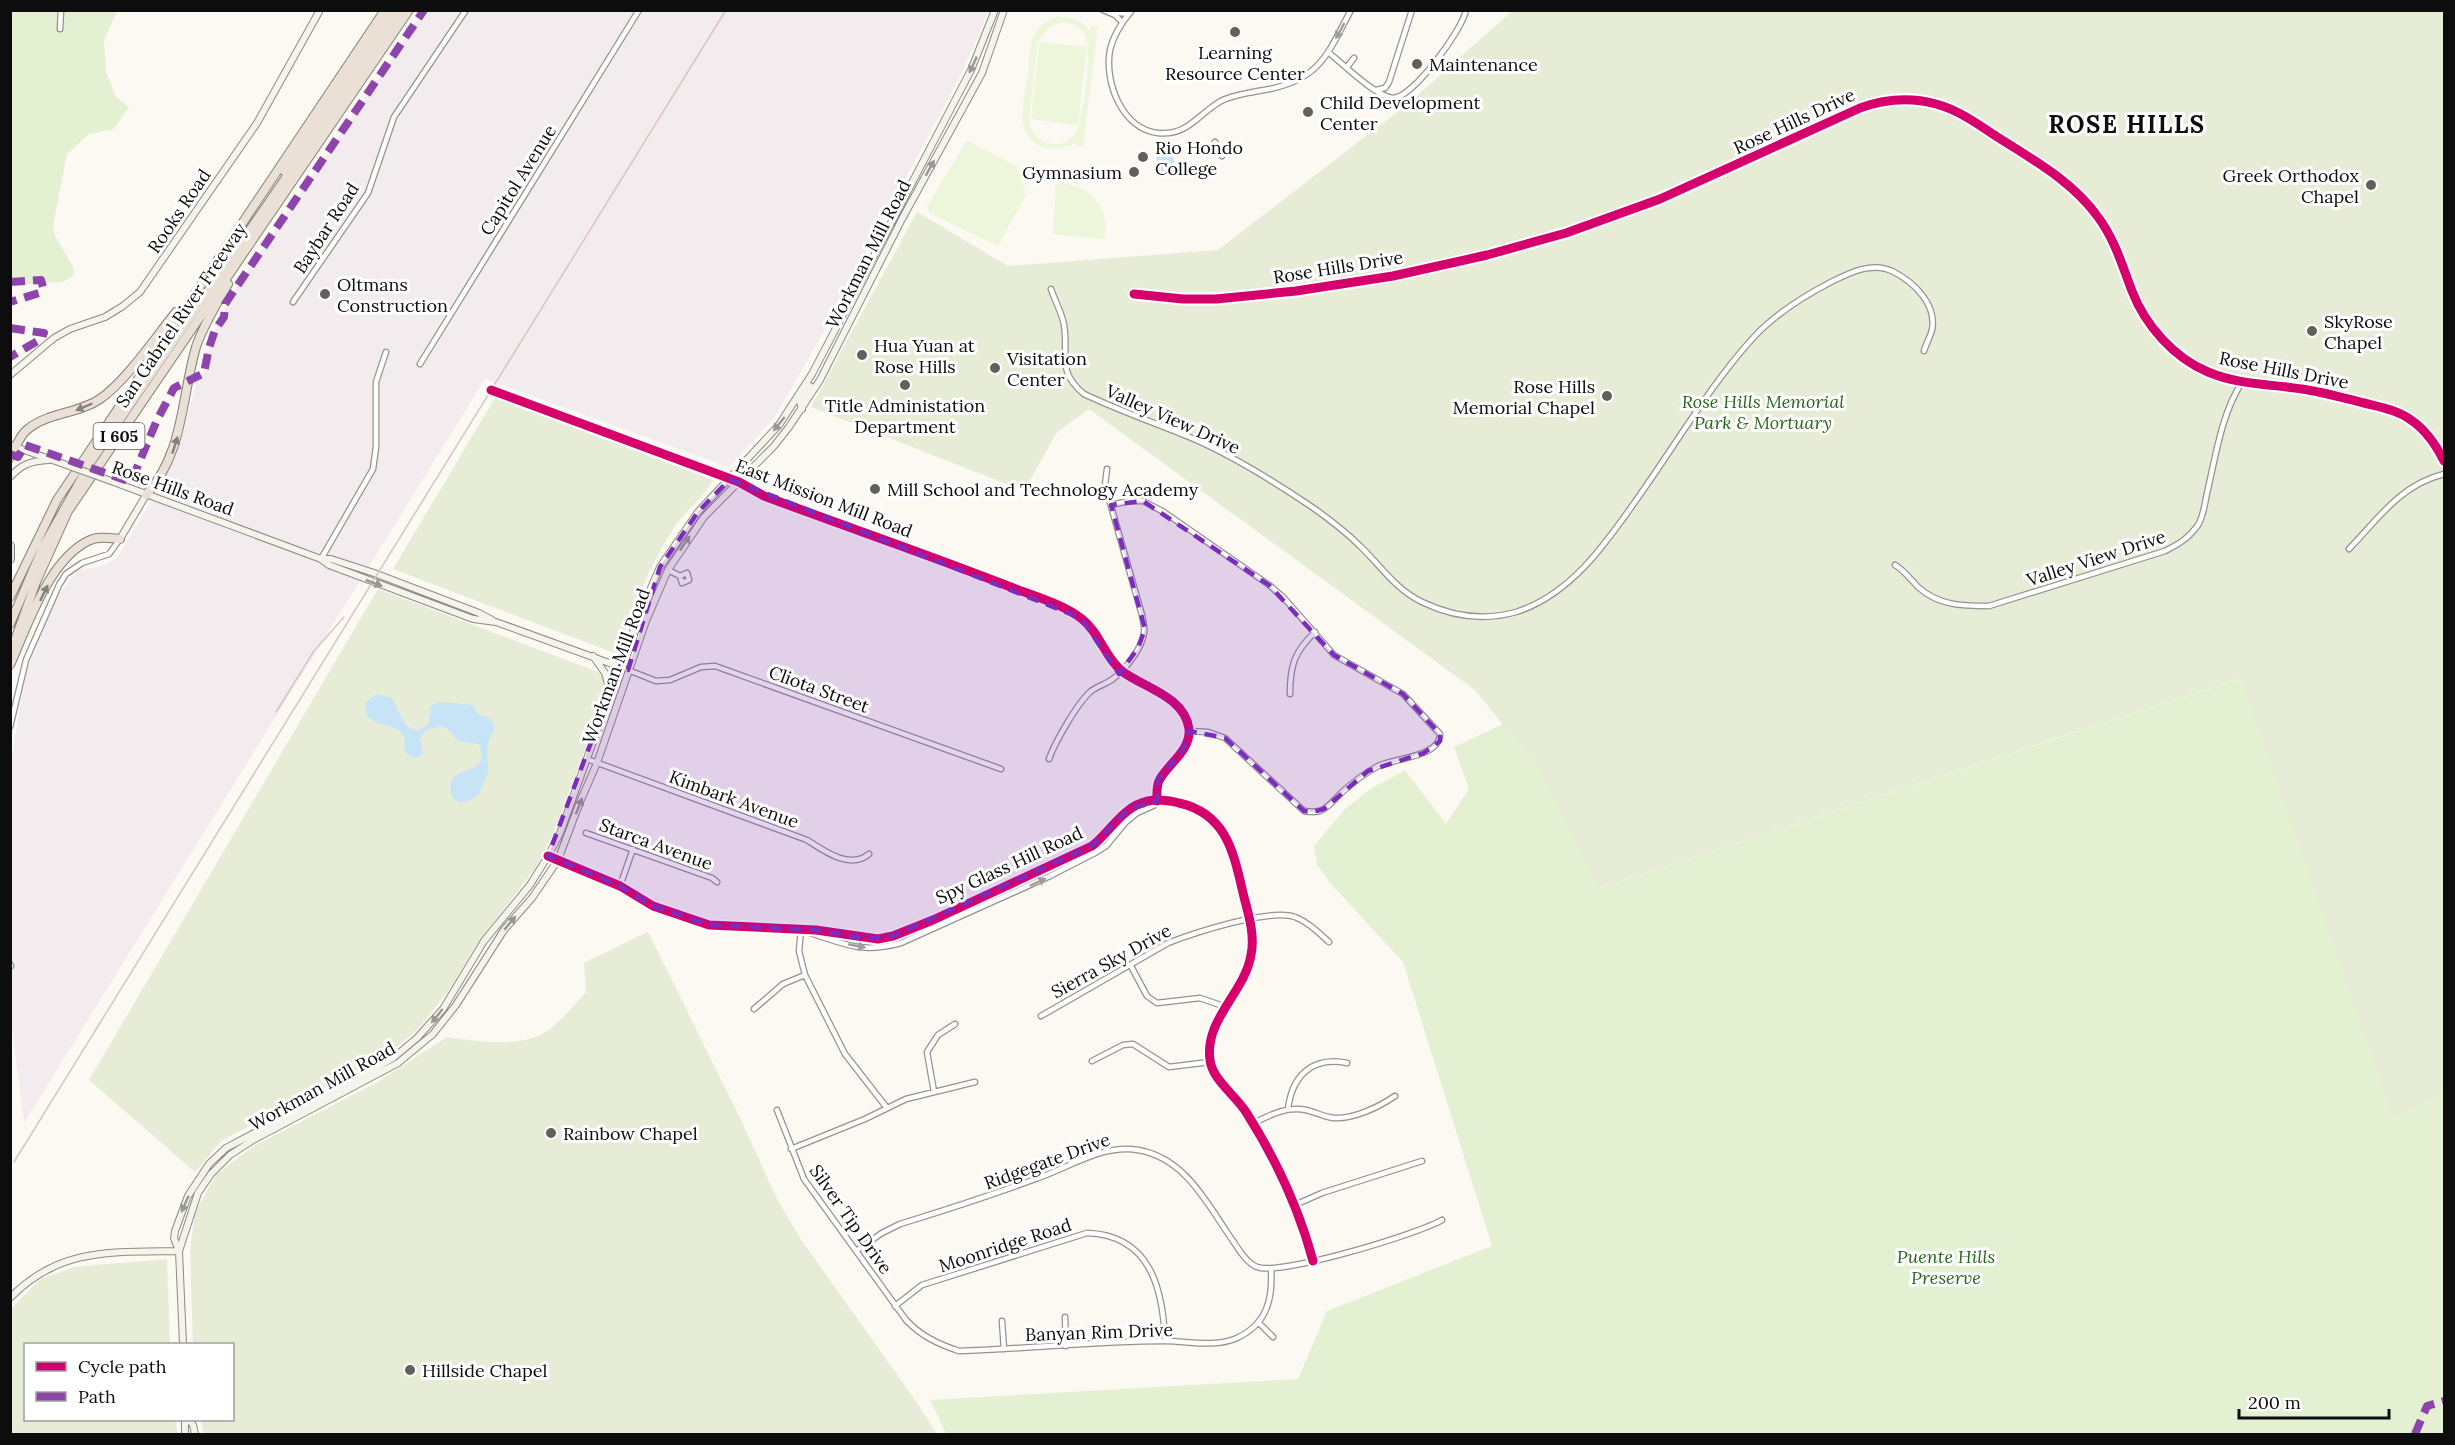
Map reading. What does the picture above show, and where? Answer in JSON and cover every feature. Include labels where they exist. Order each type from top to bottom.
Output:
[{"type":"highway","name":"San Gabriel River Freeway","points":[[10,597],[57,500],[385,10]]},
{"type":"highway","points":[[159,346],[172,338],[393,10]]},
{"type":"highway","points":[[10,624],[43,547],[92,460],[401,10]]},
{"type":"highway","name":"San Gabriel River Freeway","points":[[10,654],[36,582],[68,511],[409,10]]},
{"type":"highway","points":[[146,495],[156,485],[176,447],[198,343],[256,234]]},
{"type":"highway","points":[[12,448],[33,425],[45,419],[86,407],[101,398],[119,382],[208,273]]},
{"type":"highway","points":[[10,665],[50,579],[65,560],[89,541],[98,538],[120,539]]},
{"type":"highway","points":[[10,546],[10,559]]},
{"type":"highway","points":[[10,614],[18,595],[16,584]]},
{"type":"main road","name":"Rooks Road","points":[[10,375],[54,338],[70,329],[105,317],[140,292],[257,123],[320,10]]},
{"type":"main road","name":"Workman Mill Road","points":[[183,1343],[178,1251],[174,1238],[181,1212],[196,1181],[226,1148],[371,1071],[393,1058],[417,1038],[443,1009],[484,941],[530,885],[560,833],[620,666],[660,567],[698,512],[779,425],[817,366],[922,160],[971,70],[994,10]]},
{"type":"main road","name":"Workman Mill Road","points":[[178,1251],[183,1243],[189,1215],[198,1193],[210,1174],[230,1155],[253,1140],[398,1063],[433,1034],[456,1005],[504,930],[532,898],[558,860],[597,763],[649,612],[668,570],[704,517],[774,446],[802,409],[820,380],[902,219],[982,73],[1004,10]]},
{"type":"main road","points":[[802,409],[800,404],[814,378],[817,366]]},
{"type":"main road","points":[[10,459],[12,448]]},
{"type":"main road","name":"Rose Hills Road","points":[[12,448],[61,462],[321,559],[339,569],[473,619],[496,622],[628,670]]},
{"type":"main road","points":[[10,477],[28,462],[52,459]]},
{"type":"main road","points":[[120,539],[146,495]]},
{"type":"main road","points":[[649,612],[647,604],[660,567]]},
{"type":"main road","points":[[592,655],[606,673],[611,693]]},
{"type":"main road","points":[[10,1298],[46,1270],[77,1257],[107,1252],[178,1251]]},
{"type":"street","points":[[60,29],[61,10]]},
{"type":"street","name":"Baybar Road","points":[[293,302],[368,193],[394,117],[466,10]]},
{"type":"street","name":"Capitol Avenue","points":[[420,364],[639,10]]},
{"type":"street","points":[[1130,12],[1122,22],[1110,48],[1109,63],[1115,92],[1129,118],[1139,128],[1157,133],[1184,130],[1210,108],[1224,100],[1283,86],[1303,78],[1323,62],[1351,10]]},
{"type":"street","points":[[1376,90],[1385,88],[1389,82],[1412,10]]},
{"type":"street","points":[[1328,52],[1376,90],[1394,98],[1402,96],[1430,70],[1461,24],[1466,10]]},
{"type":"street","points":[[1106,11],[1122,22]]},
{"type":"street","points":[[1106,11],[1130,12]]},
{"type":"street","points":[[1347,67],[1354,58]]},
{"type":"street","name":"Rose Hills Drive","points":[[1134,294],[1183,299],[1216,299],[1296,291],[1393,276],[1487,255],[1566,233],[1660,200],[1860,108],[1891,100],[1914,100],[1943,106],[1967,117],[2071,187],[2098,217],[2106,230],[2121,258],[2137,302],[2161,337],[2177,352],[2205,371],[2242,382],[2320,393],[2400,414],[2420,426],[2431,438],[2445,462]]},
{"type":"street","points":[[1215,142],[1222,156]]},
{"type":"street","name":"Valley View Drive","points":[[1051,289],[1064,323],[1066,373],[1084,394],[1196,440],[1256,472],[1332,521],[1359,544],[1391,582],[1413,597],[1438,608],[1470,616],[1517,611],[1560,589],[1607,541],[1742,351],[1776,315],[1811,292],[1847,273],[1865,267],[1887,268],[1904,278],[1924,296],[1930,312],[1932,328],[1924,351]]},
{"type":"street","points":[[321,559],[373,469],[376,447],[376,382],[386,352]]},
{"type":"street","name":"Valley View Drive","points":[[1894,565],[1925,593],[1942,602],[1961,606],[1989,606],[2165,551],[2180,544],[2200,523],[2225,422],[2233,396],[2242,382]]},
{"type":"street","name":"East Mission Mill Road","points":[[491,390],[739,482],[764,496],[1049,603],[1081,618],[1095,632],[1113,663],[1122,670]]},
{"type":"street","points":[[1049,759],[1055,743],[1089,693],[1113,679],[1122,670],[1138,648],[1145,629],[1106,484],[1107,469]]},
{"type":"street","points":[[2349,549],[2405,490],[2425,480],[2445,474]]},
{"type":"street","points":[[1111,505],[1128,501],[1143,501],[1164,512],[1269,585],[1334,655],[1403,694],[1440,734],[1440,741],[1433,749],[1424,753],[1385,763],[1368,771],[1324,809],[1313,812],[1304,811],[1225,738],[1208,732],[1189,731]]},
{"type":"street","points":[[10,727],[26,660],[59,585],[66,574],[82,563],[109,554],[120,539]]},
{"type":"street","points":[[668,570],[678,575]]},
{"type":"street","points":[[1290,694],[1292,667],[1297,652],[1315,632]]},
{"type":"street","name":"Cliota Street","points":[[628,670],[656,681],[663,681],[700,667],[715,666],[1000,769]]},
{"type":"street","points":[[1122,670],[1137,681],[1155,688],[1180,709],[1189,731],[1183,750],[1158,780],[1157,801]]},
{"type":"street","name":"Kimbark Avenue","points":[[586,759],[807,840],[839,858],[855,860],[869,854]]},
{"type":"street","name":"Spy Glass Hill Road","points":[[548,856],[620,886],[652,906],[709,926],[816,930],[866,939],[893,936],[1046,869],[1092,846],[1128,810],[1149,800],[1189,805],[1204,812],[1217,822],[1227,838],[1236,861],[1252,941],[1247,971],[1214,1029],[1209,1045],[1210,1062]]},
{"type":"street","name":"Spy Glass Hill Road","points":[[801,930],[859,949],[883,948],[901,943],[1095,854],[1106,846],[1126,822],[1137,813],[1155,805],[1157,801]]},
{"type":"street","name":"Starca Avenue","points":[[586,832],[712,878],[717,882]]},
{"type":"street","points":[[620,886],[633,849]]},
{"type":"street","name":"Sierra Sky Drive","points":[[1041,1016],[1168,943],[1249,919],[1273,915],[1293,916],[1313,927],[1329,942]]},
{"type":"street","points":[[801,930],[799,951],[805,975],[845,1054],[887,1108]]},
{"type":"street","points":[[1131,966],[1147,996],[1157,1003],[1200,998],[1226,1007]]},
{"type":"street","points":[[754,1009],[783,984],[805,975]]},
{"type":"street","points":[[934,1092],[927,1052],[938,1035],[955,1024]]},
{"type":"street","points":[[1092,1061],[1123,1045],[1133,1044],[1169,1067],[1210,1062],[1217,1076],[1245,1111],[1295,1205],[1313,1261]]},
{"type":"street","points":[[1288,1109],[1290,1093],[1302,1075],[1324,1062],[1334,1060],[1347,1063]]},
{"type":"street","points":[[791,1149],[906,1099],[975,1082]]},
{"type":"street","points":[[1252,1124],[1274,1112],[1288,1109],[1304,1110],[1331,1118],[1345,1118],[1384,1104],[1395,1096]]},
{"type":"street","name":"Silver Tip Drive","points":[[777,1110],[804,1179],[896,1306]]},
{"type":"street","name":"Ridgegate Drive","points":[[856,1251],[900,1224],[1066,1169],[1097,1154],[1123,1148],[1154,1153],[1169,1160],[1187,1175],[1243,1255],[1257,1267],[1271,1269]]},
{"type":"street","points":[[1295,1205],[1322,1193],[1422,1161]]},
{"type":"street","points":[[1274,1337],[1259,1323],[1272,1291],[1271,1269],[1313,1261],[1388,1241],[1431,1227],[1442,1220]]},
{"type":"street","name":"Moonridge Road","points":[[896,1306],[922,1285],[1087,1233],[1098,1233],[1122,1240],[1143,1258],[1164,1309],[1165,1341]]},
{"type":"street","name":"Banyan Rim Drive","points":[[896,1306],[918,1333],[958,1351],[1165,1341],[1219,1344],[1238,1337],[1259,1323]]},
{"type":"street","points":[[1065,1317],[1066,1346]]},
{"type":"street","points":[[1002,1321],[1004,1349]]},
{"type":"highlighted area","points":[[730,479],[1081,618],[1119,674],[1138,648],[1145,629],[1111,505],[1143,501],[1269,585],[1334,655],[1403,694],[1440,734],[1440,741],[1424,753],[1368,771],[1324,809],[1313,812],[1304,811],[1225,738],[1189,731],[1183,750],[1158,780],[1157,801],[1128,810],[1092,846],[893,936],[866,939],[816,930],[709,925],[653,906],[620,886],[548,856],[620,666],[628,670],[660,567],[698,512]]},
{"type":"shaded area","points":[[424,11],[989,11],[959,78],[827,326],[775,417],[729,467],[485,379],[24,1123],[10,1013],[11,761],[26,672],[56,598],[78,570],[99,567],[117,558],[165,478],[184,430],[198,377],[204,373],[215,330],[224,317],[225,304]]},
{"type":"green space","points":[[11,11],[117,11],[104,40],[106,72],[116,97],[129,107],[114,129],[89,134],[67,154],[53,225],[55,236],[74,268],[73,276],[63,282],[11,285]]},
{"type":"green space","name":"Rose Hills Memorial Park & Mortuary","points":[[1512,11],[2444,11],[2444,1094],[2392,1116],[2241,678],[1599,888],[1532,760],[1475,690],[1089,409],[1057,432],[1024,491],[811,407],[917,212],[1008,266],[1218,250],[1409,103]]},
{"type":"green space","points":[[1056,17],[1071,18],[1083,24],[1090,31],[1091,26],[1098,27],[1083,147],[1077,146],[1077,142],[1052,149],[1036,144],[1030,139],[1023,122],[1023,104],[1031,43],[1039,28]],"holes":[[[1063,23],[1078,27],[1084,33],[1088,44],[1087,70],[1084,102],[1075,134],[1069,140],[1054,144],[1040,139],[1034,133],[1029,118],[1038,41],[1049,27]]]},
{"type":"green space","points":[[1039,42],[1087,47],[1078,125],[1031,119]]},
{"type":"green space","points":[[967,140],[1017,166],[1026,195],[998,246],[930,213],[927,207]]},
{"type":"green space","points":[[1056,183],[1078,187],[1095,199],[1104,216],[1105,239],[1055,235],[1053,230]]},
{"type":"green space","points":[[495,398],[713,480],[704,494],[676,524],[663,545],[641,591],[617,654],[393,569]]},
{"type":"green space","points":[[378,589],[606,675],[592,731],[552,837],[534,870],[476,945],[449,990],[418,1029],[388,1054],[221,1141],[195,1172],[89,1080]]},
{"type":"green space","name":"Puente Hills Preserve","points":[[2242,678],[2392,1115],[2444,1094],[2444,1434],[946,1434],[930,1400],[1298,1379],[1327,1311],[1492,1246],[1403,962],[1331,884],[1317,865],[1314,846],[1345,809],[1372,788],[1405,770],[1446,824],[1469,789],[1454,747],[1503,724],[1532,760],[1600,888]]},
{"type":"green space","points":[[648,932],[741,1120],[778,1201],[800,1238],[937,1434],[204,1434],[201,1421],[234,1421],[234,1343],[193,1343],[190,1251],[195,1212],[216,1175],[252,1147],[376,1083],[447,1037],[512,1042],[532,1038],[548,1031],[586,992],[584,963]]},
{"type":"green space","points":[[167,1259],[170,1343],[24,1343],[24,1421],[175,1421],[178,1434],[11,1434],[11,1309],[39,1280],[73,1267]]},
{"type":"water","points":[[1173,152],[1175,174],[1158,175],[1156,153]]},
{"type":"water","points":[[377,694],[392,698],[405,723],[415,730],[429,724],[431,706],[437,703],[472,705],[479,715],[491,719],[495,728],[487,744],[488,772],[479,794],[469,801],[458,802],[450,789],[455,776],[477,766],[481,761],[482,754],[479,744],[458,741],[448,729],[441,726],[427,730],[422,735],[420,739],[423,752],[415,758],[406,752],[401,732],[372,720],[368,716],[366,702]]},
{"type":"railway","points":[[14,1162],[726,10]]},
{"type":"railway","points":[[276,712],[314,651],[344,617]]},
{"type":"marked path","points":[[10,454],[18,457],[25,445],[131,482],[157,420],[174,388],[204,373],[215,330],[224,317],[225,304],[424,10]]},
{"type":"marked path","points":[[10,282],[41,280],[43,287],[39,293],[10,302]]},
{"type":"marked path","points":[[10,328],[44,333],[41,339],[10,357]]},
{"type":"marked path","points":[[2415,1434],[2427,1406],[2444,1401]]},
{"type":"cycle path","points":[[1134,294],[1183,299],[1216,299],[1296,291],[1393,276],[1487,255],[1566,233],[1660,199],[1860,108],[1888,101],[1917,100],[1953,110],[1969,118],[2040,164],[2077,193],[2098,217],[2109,235],[2145,316],[2162,339],[2184,358],[2208,372],[2231,379],[2318,392],[2394,411],[2421,428],[2444,461]]},
{"type":"cycle path","points":[[491,390],[739,482],[764,496],[944,561],[1044,599],[1074,613],[1093,631],[1123,672],[1163,694],[1180,709],[1186,718],[1189,729],[1187,743],[1159,781],[1157,801]]},
{"type":"cycle path","points":[[548,856],[620,886],[653,906],[709,925],[816,930],[878,939],[893,936],[933,920],[1092,846],[1124,814],[1139,804],[1152,800],[1164,800],[1195,808],[1208,816],[1226,838],[1237,866],[1252,933],[1252,948],[1247,968],[1213,1032],[1210,1060],[1219,1080],[1246,1112],[1285,1184],[1313,1261]]},
{"type":"place","name":"Learning Resource Center","points":[[1235,32]]},
{"type":"place","name":"Maintenance","points":[[1417,64]]},
{"type":"place","name":"Child Development Center","points":[[1308,112]]},
{"type":"place","name":"Rio Hondo College","points":[[1143,157]]},
{"type":"place","name":"Gymnasium","points":[[1134,172]]},
{"type":"place","name":"Greek Orthodox Chapel","points":[[2371,185]]},
{"type":"place","name":"Oltmans Construction","points":[[325,294]]},
{"type":"place","name":"SkyRose Chapel","points":[[2312,331]]},
{"type":"place","name":"Hua Yuan at Rose Hills","points":[[862,355]]},
{"type":"place","name":"Visitation Center","points":[[995,368]]},
{"type":"place","name":"Title Administation Department","points":[[905,385]]},
{"type":"place","name":"Rose Hills Memorial Chapel","points":[[1607,396]]},
{"type":"place","name":"Mill School and Technology Academy","points":[[875,489]]},
{"type":"place","name":"Rainbow Chapel","points":[[551,1133]]},
{"type":"place","name":"Hillside Chapel","points":[[410,1370]]},
{"type":"district","name":"ROSE HILLS","points":[[2127,124]]}]
